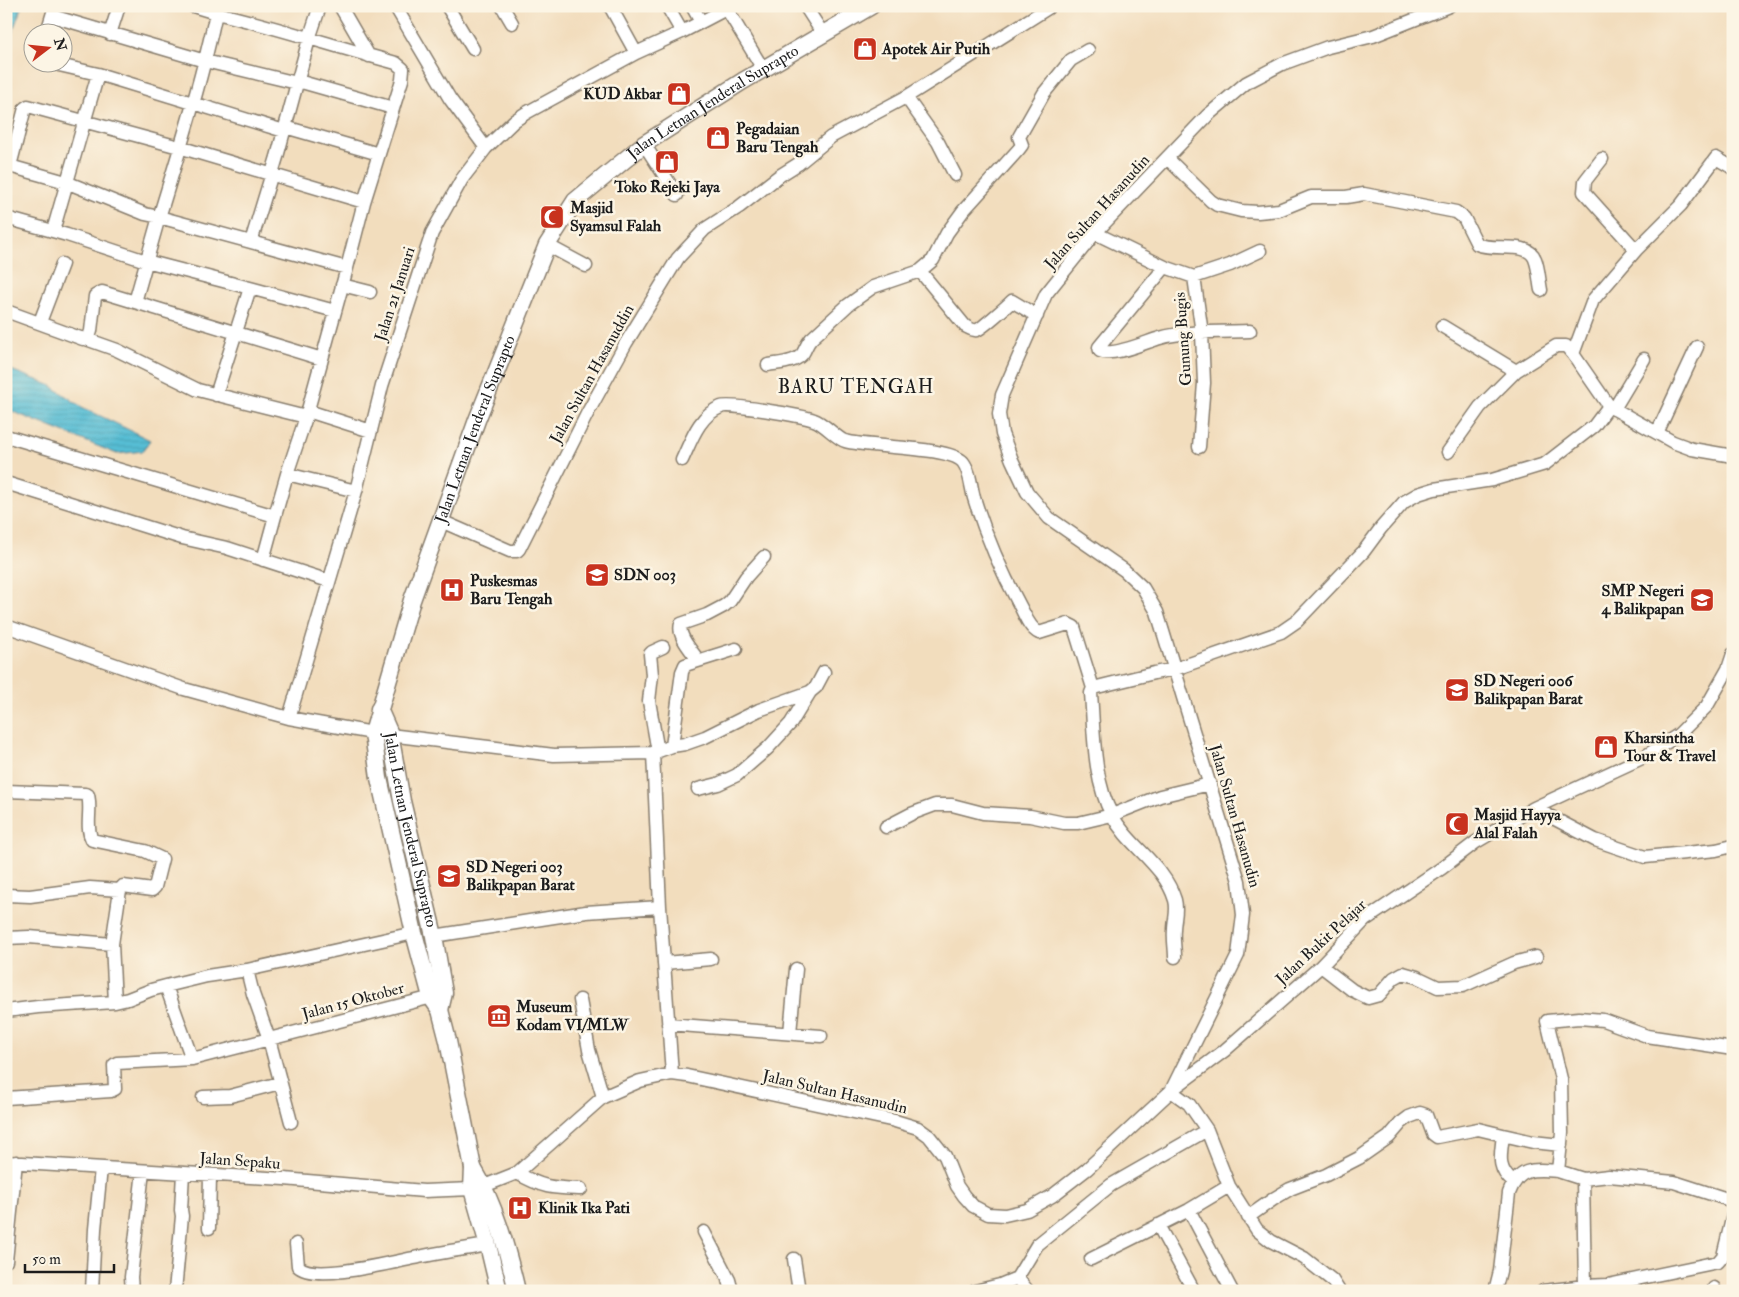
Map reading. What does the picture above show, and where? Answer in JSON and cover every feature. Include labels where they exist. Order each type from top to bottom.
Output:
[{"type":"main road","name":"Jalan Letnan Jenderal Suprapto","points":[[438,1000],[434,936],[402,801],[390,734],[379,709],[412,600],[477,420],[547,245],[574,201],[644,144],[763,69],[871,6]]},
{"type":"main road","points":[[373,734],[379,709]]},
{"type":"main road","name":"Jalan Letnan Jenderal Suprapto","points":[[373,734],[379,778],[414,933],[438,1000],[455,1070],[488,1244],[499,1291]]},
{"type":"main road","name":"Jalan Letnan Jenderal Suprapto","points":[[478,1188],[510,1261],[517,1291]]},
{"type":"street","points":[[110,34],[119,6]]},
{"type":"street","points":[[192,6],[217,9],[309,39],[396,63],[403,69],[402,80],[364,202],[307,414],[287,474],[263,560]]},
{"type":"street","points":[[251,242],[320,6]]},
{"type":"street","points":[[395,6],[450,99],[486,148]]},
{"type":"street","points":[[447,6],[473,50]]},
{"type":"street","points":[[502,6],[512,23]]},
{"type":"street","points":[[610,6],[636,53]]},
{"type":"street","points":[[667,6],[682,32]]},
{"type":"street","points":[[692,6],[702,22]]},
{"type":"street","points":[[805,6],[823,34]]},
{"type":"street","name":"Jalan Sultan Hasanudin","points":[[478,1188],[517,1173],[603,1097],[640,1081],[672,1074],[895,1121],[918,1128],[938,1146],[945,1156],[957,1186],[973,1206],[988,1214],[1005,1215],[1027,1210],[1052,1196],[1087,1169],[1171,1091],[1238,955],[1242,936],[1243,914],[1239,881],[1157,612],[1143,588],[1124,570],[1050,518],[1027,492],[1002,434],[999,414],[1002,395],[1046,294],[1095,232],[1208,115],[1246,83],[1291,60],[1328,47],[1374,36],[1449,6]]},
{"type":"street","points":[[344,8],[369,56]]},
{"type":"street","name":"Jalan 21 Januari","points":[[289,718],[356,491],[382,386],[432,234],[462,179],[486,148],[514,121],[526,113],[636,53],[702,22],[726,8],[763,69]]},
{"type":"street","points":[[955,175],[938,142],[906,97],[1048,8]]},
{"type":"street","points":[[135,302],[205,61],[217,9]]},
{"type":"street","points":[[53,11],[110,34],[205,61],[297,82],[393,108]]},
{"type":"street","points":[[768,364],[797,359],[803,353],[805,345],[810,339],[848,305],[873,286],[920,271],[933,260],[947,233],[963,211],[1020,149],[1022,145],[1020,137],[1044,94],[1070,60],[1088,50]]},
{"type":"street","points":[[72,68],[379,154]]},
{"type":"street","points":[[53,231],[98,74]]},
{"type":"street","name":"Jalan Sultan Hasanuddin","points":[[441,520],[510,551],[517,551],[621,350],[678,258],[705,230],[798,164],[831,137],[906,97]]},
{"type":"street","points":[[347,268],[145,214],[66,182],[8,165],[26,106],[179,147],[364,202]]},
{"type":"street","points":[[644,144],[677,195]]},
{"type":"street","points":[[1167,158],[1211,201],[1217,205],[1241,211],[1279,210],[1311,197],[1346,197],[1364,194],[1456,212],[1464,218],[1477,244],[1486,247],[1520,248],[1532,254],[1536,260],[1541,290]]},
{"type":"street","points":[[1573,354],[1593,300],[1636,250],[1681,205],[1716,158],[1733,168]]},
{"type":"street","points":[[1602,159],[1585,181],[1584,192],[1636,250]]},
{"type":"street","points":[[6,218],[146,261],[335,311]]},
{"type":"street","name":"Gunung Bugis","points":[[1095,232],[1165,267],[1194,277],[1202,333],[1204,383],[1199,447]]},
{"type":"street","points":[[547,245],[586,266]]},
{"type":"street","points":[[1194,277],[1230,265],[1260,250]]},
{"type":"street","points":[[40,322],[62,264]]},
{"type":"street","points":[[1165,267],[1099,346],[1100,351],[1103,353],[1117,352],[1163,337],[1250,331]]},
{"type":"street","points":[[920,271],[965,326],[971,329],[980,329],[1012,301],[1037,316]]},
{"type":"street","points":[[342,284],[370,292]]},
{"type":"street","points":[[216,395],[250,288]]},
{"type":"street","points":[[86,338],[89,337],[91,331],[95,296],[102,292],[322,359]]},
{"type":"street","points":[[6,311],[117,350],[198,390],[371,430]]},
{"type":"street","points":[[1442,326],[1516,371]]},
{"type":"street","points":[[1448,452],[1480,407],[1516,371],[1556,346],[1566,346],[1612,407],[1673,442],[1692,448],[1733,456]]},
{"type":"street","points":[[1657,433],[1697,347]]},
{"type":"street","points":[[1093,688],[1175,669],[1281,632],[1298,621],[1364,551],[1404,502],[1418,494],[1434,489],[1492,480],[1544,464],[1594,426],[1612,407],[1644,358]]},
{"type":"street","points":[[682,460],[699,425],[711,413],[722,406],[737,406],[815,420],[842,440],[864,445],[936,453],[958,458],[966,468],[985,532],[998,564],[1030,624],[1039,633],[1068,624],[1074,627],[1093,688],[1091,693],[1098,769],[1102,790],[1112,815],[1128,839],[1151,861],[1168,884],[1175,901],[1175,957]]},
{"type":"street","points":[[6,436],[275,516]]},
{"type":"street","points":[[287,474],[356,491]]},
{"type":"street","points":[[6,484],[182,538],[227,548],[329,581]]},
{"type":"street","points":[[698,660],[683,639],[680,624],[707,615],[724,606],[764,557]]},
{"type":"street","points":[[6,626],[184,689],[289,718],[373,734],[390,734],[554,755],[656,752],[705,737],[760,710],[810,692]]},
{"type":"street","points":[[663,647],[650,654],[652,675],[649,701],[656,752],[660,907],[672,1074]]},
{"type":"street","points":[[672,746],[682,672],[685,665],[736,649]]},
{"type":"street","name":"Jalan Bukit Pelajar","points":[[1171,1091],[1224,1051],[1321,966],[1365,920],[1442,868],[1476,842],[1534,808],[1644,757],[1678,735],[1707,706],[1728,669],[1733,654]]},
{"type":"street","points":[[698,789],[718,784],[737,775],[768,748],[791,723],[824,672]]},
{"type":"street","points":[[886,827],[935,804],[952,805],[983,813],[1030,816],[1064,823],[1078,823],[1112,815],[1160,796],[1210,784]]},
{"type":"street","points":[[6,792],[88,795],[90,803],[89,834],[92,840],[145,851],[162,858],[152,890],[123,886],[120,890],[112,944],[115,1002]]},
{"type":"street","points":[[1534,808],[1596,840],[1645,858],[1716,850],[1733,846]]},
{"type":"street","points":[[6,895],[30,896],[90,888],[120,890]]},
{"type":"street","points":[[434,936],[586,912],[660,907]]},
{"type":"street","points":[[6,1012],[38,1007],[115,1002],[151,990],[207,976],[247,970],[414,933]]},
{"type":"street","points":[[6,938],[29,937],[112,944]]},
{"type":"street","points":[[1321,966],[1352,990],[1368,998],[1379,995],[1394,978],[1403,974],[1417,977],[1438,987],[1463,986],[1514,963],[1536,957]]},
{"type":"street","points":[[664,963],[711,959]]},
{"type":"street","points":[[790,1033],[796,969]]},
{"type":"street","points":[[247,970],[253,994],[269,1039],[291,1122]]},
{"type":"street","points":[[166,986],[192,1059]]},
{"type":"street","name":"Jalan 15 Oktober","points":[[6,1098],[111,1091],[115,1089],[113,1071],[114,1065],[117,1063],[192,1059],[438,1000]]},
{"type":"street","points":[[580,1000],[590,1050],[603,1097]]},
{"type":"street","points":[[1558,1171],[1562,1079],[1547,1021],[1579,1018],[1603,1020],[1647,1036],[1733,1049]]},
{"type":"street","points":[[668,1024],[821,1036]]},
{"type":"street","points":[[203,1097],[230,1096],[280,1083]]},
{"type":"street","points":[[1171,1091],[1189,1104],[1207,1130],[1229,1186],[1257,1230],[1271,1241],[1304,1258],[1332,1280],[1339,1291]]},
{"type":"street","points":[[1248,1217],[1290,1189],[1334,1172],[1360,1158],[1389,1138],[1401,1123],[1414,1114],[1423,1113],[1426,1115],[1433,1134],[1437,1137],[1478,1129],[1533,1142],[1560,1145]]},
{"type":"street","points":[[975,1291],[1000,1285],[1017,1278],[1037,1245],[1111,1185],[1207,1130]]},
{"type":"street","points":[[1503,1135],[1503,1172],[1513,1182]]},
{"type":"street","points":[[6,1261],[11,1162]]},
{"type":"street","name":"Jalan Sepaku","points":[[11,1162],[424,1190],[478,1188]]},
{"type":"street","points":[[92,1291],[95,1228],[101,1168]]},
{"type":"street","points":[[1495,1291],[1500,1271],[1509,1193],[1513,1182],[1520,1174],[1539,1170],[1558,1171],[1583,1179],[1609,1176],[1674,1182],[1730,1200],[1733,1206]]},
{"type":"street","points":[[132,1291],[131,1277],[143,1171]]},
{"type":"street","points":[[175,1291],[182,1216],[183,1173]]},
{"type":"street","points":[[517,1173],[536,1184],[551,1188],[582,1189]]},
{"type":"street","points":[[208,1228],[210,1175]]},
{"type":"street","points":[[1583,1179],[1585,1286]]},
{"type":"street","points":[[1091,1259],[1189,1210],[1229,1186]]},
{"type":"street","points":[[1189,1210],[1232,1291]]},
{"type":"street","points":[[1543,1291],[1608,1285],[1718,1262],[1723,1256],[1731,1235],[1733,1216]]},
{"type":"street","points":[[1158,1225],[1194,1291]]},
{"type":"street","points":[[704,1232],[729,1280],[732,1291]]},
{"type":"street","points":[[296,1244],[298,1266],[305,1271],[311,1272],[349,1271],[488,1244]]},
{"type":"street","points":[[794,1259],[799,1291]]},
{"type":"street","points":[[1017,1278],[1028,1291]]},
{"type":"water","points":[[6,6],[22,6],[6,49]]},
{"type":"water","points":[[6,368],[50,385],[82,407],[150,440],[143,451],[117,454],[6,409]]},
{"type":"place","name":"Apotek Air Putih","points":[[865,49]]},
{"type":"place","name":"KUD Akbar","points":[[679,94]]},
{"type":"place","name":"Pegadaian Baru Tengah","points":[[718,138]]},
{"type":"place","name":"Toko Rejeki Jaya","points":[[667,162]]},
{"type":"place","name":"Masjid Syamsul Falah","points":[[552,217]]},
{"type":"place","name":"SDN 003","points":[[597,575]]},
{"type":"place","name":"Puskesmas Baru Tengah","points":[[452,590]]},
{"type":"place","name":"SMP Negeri 4 Balikpapan","points":[[1702,600]]},
{"type":"place","name":"SD Negeri 006 Balikpapan Barat","points":[[1457,690]]},
{"type":"place","name":"Kharsintha Tour & Travel","points":[[1606,747]]},
{"type":"place","name":"Masjid Hayya Alal Falah","points":[[1457,824]]},
{"type":"place","name":"SD Negeri 003 Balikpapan Barat","points":[[449,876]]},
{"type":"place","name":"Museum Kodam VI/MLW","points":[[499,1016]]},
{"type":"place","name":"Klinik Ika Pati","points":[[520,1208]]},
{"type":"district","name":"BARU TENGAH","points":[[856,387]]}]
